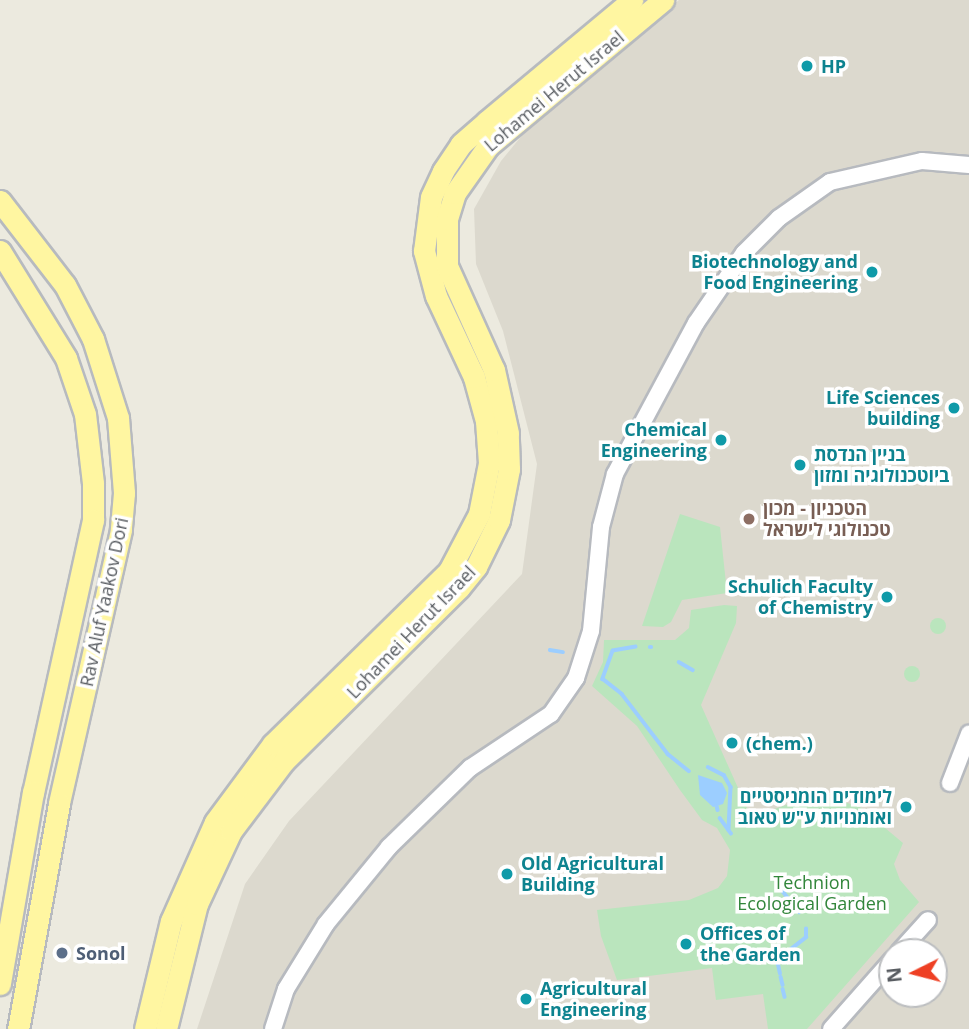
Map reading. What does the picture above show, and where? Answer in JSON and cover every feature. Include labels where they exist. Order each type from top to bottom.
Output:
[{"type":"main road","name":"Lohamei Herut Israel","points":[[145,1029],[176,908],[215,822],[273,744],[449,571],[479,514],[489,463],[483,409],[474,377],[436,296],[424,251],[432,197],[443,171],[461,144],[632,0]]},
{"type":"main road","name":"Lohamei Herut Israel","points":[[166,1029],[197,904],[232,831],[284,761],[459,588],[476,567],[499,520],[509,469],[508,433],[494,370],[447,266],[447,219],[455,193],[488,146],[663,0]]},
{"type":"main road","name":"Rav Aluf Yaakov Dori","points":[[0,201],[65,285],[93,339],[118,418],[124,494],[121,530],[59,804],[18,1029]]},
{"type":"main road","name":"Rav Aluf Yaakov Dori","points":[[0,251],[66,358],[85,414],[93,483],[93,520],[33,792],[0,984]]},
{"type":"street","points":[[273,1029],[286,989],[326,924],[388,847],[470,768],[551,714],[576,678],[590,631],[601,527],[615,474],[696,323],[744,253],[779,218],[830,182],[922,161],[969,165]]},
{"type":"street","points":[[950,783],[969,734]]},
{"type":"street","points":[[912,938],[928,920]]},
{"type":"street","points":[[831,1029],[878,976]]},
{"type":"shaded area","name":"הטכניון - מכון טכנולוגי לישראל","points":[[679,0],[969,0],[969,1029],[197,1029],[245,884],[289,821],[522,574],[537,464],[503,331],[476,264],[474,209],[501,161],[537,117]]},
{"type":"green space","points":[[680,514],[720,527],[727,593],[682,600],[671,622],[663,627],[642,626]]},
{"type":"green space","name":"Technion Ecological Garden","points":[[724,605],[737,606],[736,623],[701,705],[751,817],[818,794],[860,807],[903,843],[894,864],[900,880],[919,902],[887,938],[878,938],[878,948],[807,1029],[768,1029],[763,994],[716,1000],[712,968],[617,980],[601,936],[597,910],[689,900],[718,888],[727,876],[730,850],[717,828],[702,820],[637,726],[592,686],[603,662],[604,640],[675,640],[689,628],[691,610]]},
{"type":"green space","points":[[935,618],[941,618],[946,626],[944,632],[935,634],[930,629],[930,623]]},
{"type":"green space","points":[[912,666],[918,668],[918,680],[912,682],[906,680],[904,674],[906,668]]},
{"type":"water","points":[[698,775],[722,783],[727,793],[723,804],[713,807],[700,795]]},
{"type":"waterway","points":[[636,647],[613,651],[603,679],[622,694],[668,754],[689,771]]},
{"type":"waterway","points":[[550,650],[563,652]]},
{"type":"waterway","points":[[679,662],[693,670]]},
{"type":"waterway","points":[[708,767],[724,775],[731,787],[729,830]]},
{"type":"waterway","points":[[717,806],[718,810]]},
{"type":"waterway","points":[[720,818],[731,833]]},
{"type":"waterway","points":[[782,890],[799,912]]},
{"type":"waterway","points":[[780,974],[777,960],[806,937],[806,929]]},
{"type":"waterway","points":[[781,977],[783,985]]},
{"type":"waterway","points":[[783,989],[785,997]]},
{"type":"place","name":"HP","points":[[807,66]]},
{"type":"place","name":"Biotechnology and Food Engineering","points":[[872,272]]},
{"type":"place","name":"Life Sciences building","points":[[954,408]]},
{"type":"place","name":"Chemical Engineering","points":[[721,440]]},
{"type":"place","name":"בניין הנדסת ביוטכנולוגיה ומזון","points":[[800,465]]},
{"type":"place","name":"הטכניון - מכון טכנולוגי לישראל","points":[[749,519]]},
{"type":"place","name":"Schulich Faculty of Chemistry","points":[[887,597]]},
{"type":"place","name":"(chem.)","points":[[732,743]]},
{"type":"place","name":"לימודים הומניסטיים ואומנויות ע\"ש טאוב","points":[[906,807]]},
{"type":"place","name":"Old Agricultural Building","points":[[507,874]]},
{"type":"place","name":"Offices of the Garden","points":[[686,944]]},
{"type":"place","name":"Sonol","points":[[62,953]]},
{"type":"place","name":"Agricultural Engineering","points":[[526,999]]}]
